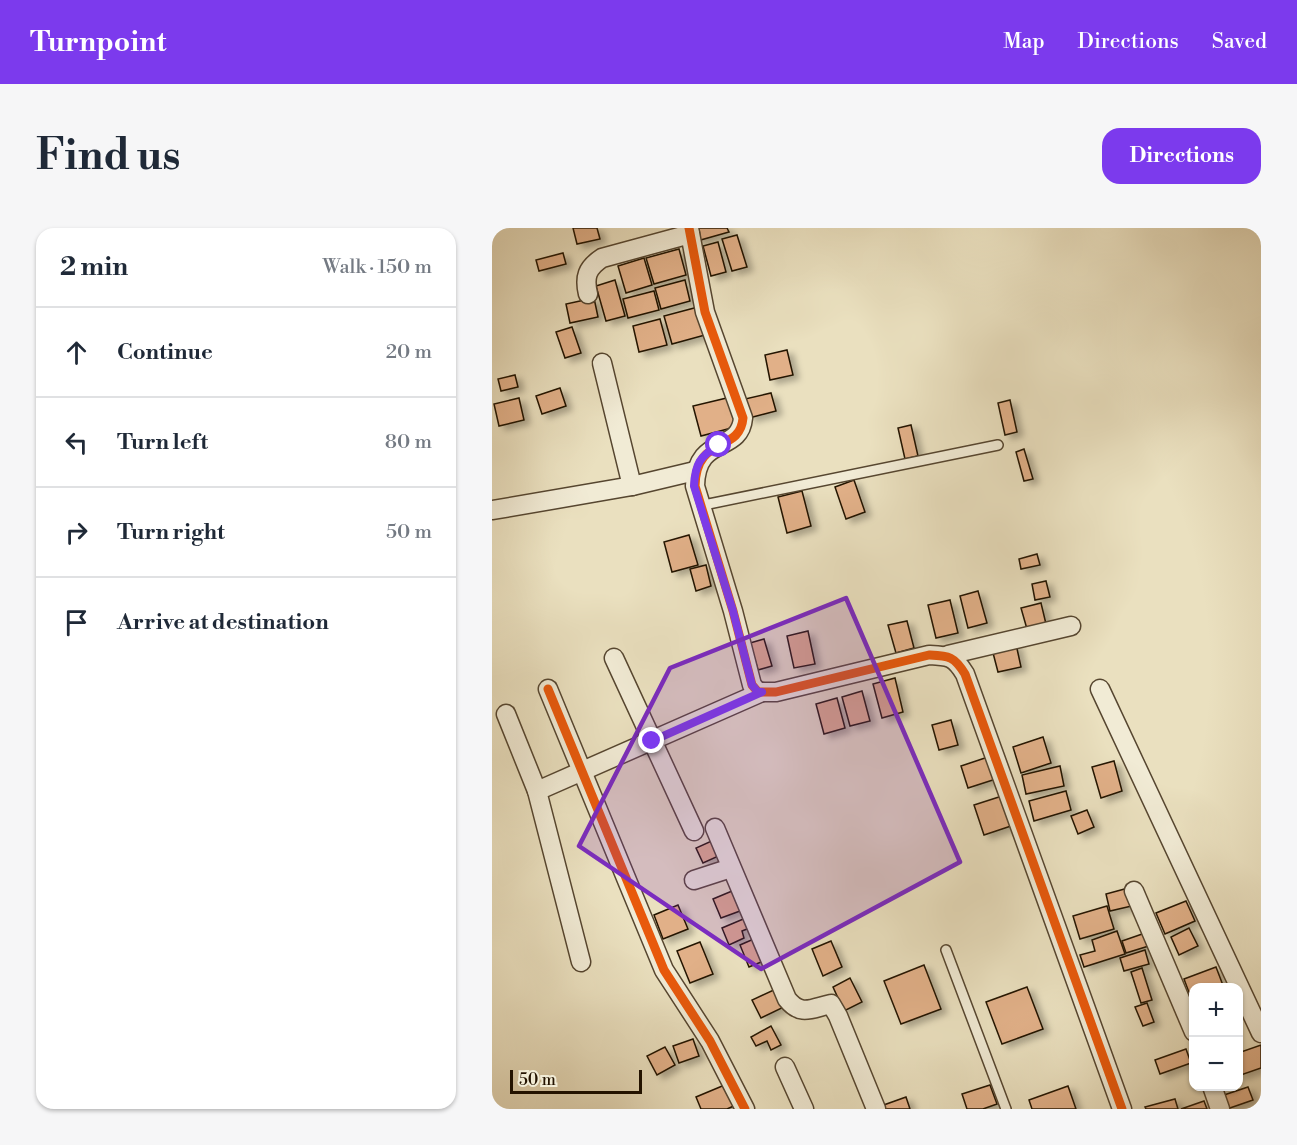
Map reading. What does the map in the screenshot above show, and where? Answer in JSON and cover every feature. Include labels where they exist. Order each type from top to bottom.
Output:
[{"type":"street","points":[[588,294],[586,274],[592,265],[602,258],[690,231],[705,312],[743,418],[742,429],[734,437],[705,453],[695,471],[694,486],[733,611],[752,685],[758,692],[776,692],[929,655],[948,656],[1071,626]]},
{"type":"street","points":[[602,363],[632,486]]},
{"type":"street","points":[[493,510],[632,486],[695,471]]},
{"type":"street","points":[[948,656],[958,662],[965,674],[1122,1109]]},
{"type":"street","points":[[614,658],[694,831]]},
{"type":"street","points":[[548,688],[664,970],[710,1041],[745,1109]]},
{"type":"street","points":[[1100,689],[1261,1033]]},
{"type":"street","points":[[537,791],[762,692]]},
{"type":"street","points":[[506,714],[537,791],[581,962]]},
{"type":"street","points":[[715,828],[787,999],[797,1010],[804,1011],[831,1004],[876,1109]]},
{"type":"street","points":[[694,880],[731,868]]},
{"type":"street","points":[[1134,891],[1189,1020]]},
{"type":"street","points":[[785,1067],[804,1109]]},
{"type":"street","points":[[1214,1091],[1220,1109]]},
{"type":"lane","points":[[699,506],[998,445]]},
{"type":"lane","points":[[946,950],[1006,1109]]},
{"type":"highlighted area","points":[[846,598],[960,862],[761,969],[579,846],[670,668]]},
{"type":"building","points":[[573,228],[597,228],[600,239],[577,244]]},
{"type":"building","points":[[693,228],[727,228],[729,232],[697,241]]},
{"type":"building","points":[[737,235],[747,267],[732,271],[722,239]]},
{"type":"building","points":[[718,242],[726,272],[711,276],[703,246]]},
{"type":"building","points":[[679,249],[686,275],[654,284],[646,258]]},
{"type":"building","points":[[563,253],[566,264],[539,271],[536,260]]},
{"type":"building","points":[[644,258],[652,285],[626,293],[618,266]]},
{"type":"building","points":[[615,280],[625,316],[606,321],[596,286]]},
{"type":"building","points":[[685,280],[690,301],[661,309],[655,288]]},
{"type":"building","points":[[654,291],[659,310],[628,318],[623,299]]},
{"type":"building","points":[[594,298],[598,317],[570,323],[566,304]]},
{"type":"building","points":[[698,307],[705,335],[672,344],[664,316]]},
{"type":"building","points":[[660,319],[667,345],[639,352],[633,326]]},
{"type":"building","points":[[572,327],[581,353],[565,358],[556,332]]},
{"type":"building","points":[[787,350],[793,375],[770,380],[765,355]]},
{"type":"building","points":[[515,375],[518,387],[501,391],[498,379]]},
{"type":"building","points":[[560,388],[566,406],[542,414],[536,396]]},
{"type":"building","points":[[771,393],[776,411],[749,418],[745,399]]},
{"type":"building","points":[[731,397],[739,426],[701,436],[693,406]]},
{"type":"building","points":[[519,398],[524,420],[499,426],[494,404]]},
{"type":"building","points":[[1010,400],[1017,432],[1005,435],[998,403]]},
{"type":"building","points":[[911,425],[918,456],[905,459],[898,428]]},
{"type":"building","points":[[1024,449],[1033,479],[1024,481],[1016,452]]},
{"type":"building","points":[[854,480],[865,512],[846,519],[835,487]]},
{"type":"building","points":[[802,491],[811,526],[787,533],[778,497]]},
{"type":"building","points":[[689,535],[698,565],[672,572],[664,542]]},
{"type":"building","points":[[1037,554],[1040,565],[1021,569],[1019,559]]},
{"type":"building","points":[[706,565],[711,586],[696,591],[690,569]]},
{"type":"building","points":[[1046,581],[1050,597],[1035,600],[1032,584]]},
{"type":"building","points":[[978,591],[987,623],[968,628],[960,596]]},
{"type":"building","points":[[950,600],[958,633],[936,638],[928,605]]},
{"type":"building","points":[[1041,603],[1046,624],[1027,629],[1021,608]]},
{"type":"building","points":[[907,621],[914,648],[896,653],[888,625]]},
{"type":"building","points":[[808,631],[815,664],[794,668],[787,636]]},
{"type":"building","points":[[764,639],[772,666],[758,670],[750,643]]},
{"type":"building","points":[[1016,644],[1021,667],[998,672],[992,649]]},
{"type":"building","points":[[895,678],[903,712],[882,718],[873,684]]},
{"type":"building","points":[[862,691],[870,721],[850,726],[842,697]]},
{"type":"building","points":[[837,698],[845,728],[824,734],[816,704]]},
{"type":"building","points":[[951,720],[958,745],[939,750],[932,725]]},
{"type":"building","points":[[1043,737],[1051,763],[1021,773],[1013,747]]},
{"type":"building","points":[[991,756],[999,778],[968,788],[961,766]]},
{"type":"building","points":[[1114,761],[1122,791],[1101,798],[1092,767]]},
{"type":"building","points":[[1060,766],[1064,786],[1026,794],[1022,775]]},
{"type":"building","points":[[1066,791],[1071,810],[1034,821],[1029,801]]},
{"type":"building","points":[[1002,796],[1011,826],[984,835],[974,805]]},
{"type":"building","points":[[1087,810],[1094,827],[1078,834],[1071,816]]},
{"type":"building","points":[[716,839],[723,854],[703,863],[696,848]]},
{"type":"building","points":[[1132,887],[1136,905],[1110,911],[1106,894]]},
{"type":"building","points":[[732,891],[740,911],[721,918],[713,899]]},
{"type":"building","points":[[1186,901],[1195,921],[1165,934],[1156,913]]},
{"type":"building","points":[[678,905],[688,929],[663,939],[654,915]]},
{"type":"building","points":[[1107,906],[1114,929],[1080,939],[1073,916]]},
{"type":"building","points":[[748,917],[752,927],[742,931],[744,938],[729,945],[722,928]]},
{"type":"building","points":[[1189,928],[1198,946],[1179,955],[1171,937]]},
{"type":"building","points":[[1117,931],[1125,954],[1084,967],[1080,955],[1095,951],[1092,940]]},
{"type":"building","points":[[1148,932],[1152,945],[1126,953],[1122,941]]},
{"type":"building","points":[[756,938],[766,960],[749,967],[740,945]]},
{"type":"building","points":[[831,941],[842,967],[823,976],[812,949]]},
{"type":"building","points":[[700,942],[713,974],[690,983],[677,951]]},
{"type":"building","points":[[1145,950],[1149,964],[1124,971],[1120,958]]},
{"type":"building","points":[[924,965],[941,1009],[901,1024],[884,981]]},
{"type":"building","points":[[1216,967],[1222,983],[1189,983],[1189,992],[1184,979]]},
{"type":"building","points":[[1142,968],[1152,1000],[1141,1003],[1131,972]]},
{"type":"building","points":[[850,978],[862,1002],[844,1011],[833,987]]},
{"type":"building","points":[[1027,987],[1043,1029],[1002,1044],[986,1002]]},
{"type":"building","points":[[778,988],[786,1006],[761,1018],[752,1000]]},
{"type":"building","points":[[1147,1003],[1154,1022],[1143,1026],[1135,1007]]},
{"type":"building","points":[[771,1026],[781,1045],[771,1050],[767,1041],[756,1046],[751,1037]]},
{"type":"building","points":[[693,1039],[699,1056],[679,1063],[673,1046]]},
{"type":"building","points":[[1261,1045],[1261,1068],[1243,1074],[1243,1051]]},
{"type":"building","points":[[665,1047],[675,1065],[657,1075],[647,1056]]},
{"type":"building","points":[[1186,1049],[1189,1064],[1160,1074],[1155,1060]]},
{"type":"building","points":[[727,1084],[736,1105],[727,1109],[701,1109],[696,1097]]},
{"type":"building","points":[[990,1085],[997,1104],[983,1109],[967,1109],[962,1094]]},
{"type":"building","points":[[1068,1086],[1076,1109],[1032,1109],[1029,1100]]},
{"type":"building","points":[[1248,1087],[1253,1100],[1227,1109],[1221,1096],[1243,1091],[1243,1089]]},
{"type":"building","points":[[906,1097],[910,1109],[883,1109],[881,1106]]},
{"type":"building","points":[[1175,1099],[1178,1109],[1146,1109],[1145,1107]]},
{"type":"building","points":[[1204,1101],[1207,1109],[1181,1109]]},
{"type":"cycle path","points":[[689,228],[705,312],[743,418],[740,429],[734,436],[710,451],[702,459],[697,470],[695,486],[733,611],[752,685],[758,692],[776,692],[929,655],[950,658],[958,664],[965,674],[1122,1109]]},
{"type":"cycle path","points":[[548,689],[664,970],[710,1041],[745,1109]]},
{"type":"route","points":[[652,741],[762,692],[758,692],[752,685],[733,611],[694,486],[695,471],[705,453],[719,445]]}]
